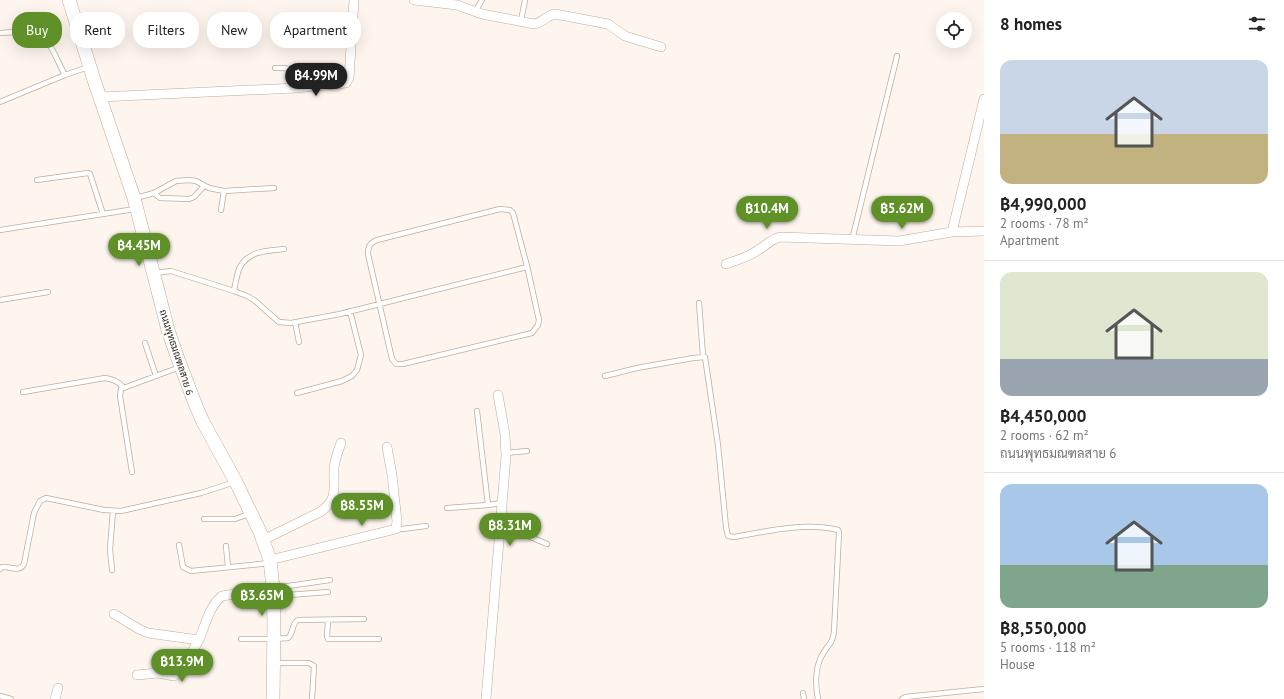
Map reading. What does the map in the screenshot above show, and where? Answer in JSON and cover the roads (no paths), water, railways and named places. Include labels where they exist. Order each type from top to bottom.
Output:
[{"type":"main road","name":"ถนนพุทธมณฑลสาย 6","points":[[69,0],[136,203],[168,330],[180,367],[203,422],[236,482],[251,514],[261,536],[270,562],[273,592],[274,699]]},
{"type":"street","points":[[100,97],[296,88],[346,83],[350,78],[354,0]]},
{"type":"street","points":[[414,0],[457,4],[482,14],[534,24],[539,23],[548,15],[554,14],[608,24],[625,36],[661,47]]},
{"type":"street","points":[[952,232],[984,99]]},
{"type":"street","points":[[726,264],[758,251],[769,241],[780,236],[899,241],[952,232],[984,231]]},
{"type":"street","points":[[486,699],[506,453],[505,434],[498,395]]},
{"type":"street","points":[[261,536],[320,512],[328,506],[333,499],[334,467],[341,443]]},
{"type":"street","points":[[270,562],[396,528],[397,523],[393,482],[387,447]]},
{"type":"street","points":[[136,675],[158,673],[174,676],[178,673],[199,640],[214,606],[222,596],[273,592]]},
{"type":"street","points":[[114,614],[148,633],[199,640]]},
{"type":"street","points":[[55,699],[58,688]]},
{"type":"lane","points":[[475,12],[482,0]]},
{"type":"lane","points":[[520,21],[525,0]]},
{"type":"lane","points":[[0,34],[18,32],[38,36],[48,43],[65,75]]},
{"type":"lane","points":[[852,240],[897,56]]},
{"type":"lane","points":[[0,102],[90,66]]},
{"type":"lane","points":[[275,68],[293,69],[295,71],[296,88]]},
{"type":"lane","points":[[37,180],[88,173],[90,174],[103,214]]},
{"type":"lane","points":[[0,230],[103,214],[136,203],[176,181],[196,181],[209,188],[224,191],[274,188]]},
{"type":"lane","points":[[154,194],[160,198],[189,199],[199,194],[204,186]]},
{"type":"lane","points":[[221,210],[224,191]]},
{"type":"lane","points":[[500,209],[510,210],[513,213],[527,267],[539,320],[538,325],[532,334],[399,364],[396,364],[392,359],[368,254],[368,247],[371,243],[377,240],[500,209]]},
{"type":"lane","points":[[234,291],[240,268],[247,258],[255,253],[284,249]]},
{"type":"lane","points":[[154,274],[171,271],[234,291],[254,300],[279,322],[295,322],[350,312],[527,267]]},
{"type":"lane","points":[[0,300],[48,292]]},
{"type":"lane","points":[[699,303],[703,356],[706,360],[718,445],[728,536],[734,537],[791,527],[833,529],[838,530],[840,534],[834,632],[831,643],[822,654],[817,674],[816,683],[818,699]]},
{"type":"lane","points":[[297,393],[342,381],[352,376],[357,370],[361,356],[350,312]]},
{"type":"lane","points":[[295,322],[299,342]]},
{"type":"lane","points":[[145,343],[156,376]]},
{"type":"lane","points":[[606,376],[637,368],[703,356]]},
{"type":"lane","points":[[132,472],[120,391],[123,387],[180,367]]},
{"type":"lane","points":[[23,392],[105,378],[113,379],[123,387]]},
{"type":"lane","points":[[477,411],[488,504]]},
{"type":"lane","points":[[506,453],[527,451]]},
{"type":"lane","points":[[0,569],[6,566],[18,569],[22,568],[34,513],[40,501],[46,498],[113,511],[120,511],[202,493],[236,482]]},
{"type":"lane","points":[[447,508],[502,503]]},
{"type":"lane","points":[[112,570],[110,549],[113,511]]},
{"type":"lane","points":[[204,519],[235,519],[251,514]]},
{"type":"lane","points":[[396,528],[402,529],[426,526]]},
{"type":"lane","points":[[500,532],[528,536],[547,544]]},
{"type":"lane","points":[[179,545],[183,567],[191,571],[270,562]]},
{"type":"lane","points":[[226,546],[228,567]]},
{"type":"lane","points":[[273,592],[330,580]]},
{"type":"lane","points":[[273,592],[328,592]]},
{"type":"lane","points":[[241,639],[288,638],[294,624],[298,620],[364,619]]},
{"type":"lane","points":[[328,620],[328,640],[379,639]]},
{"type":"lane","points":[[274,663],[309,663],[314,666],[312,699]]},
{"type":"lane","points":[[902,699],[905,697],[984,689]]},
{"type":"lane","points":[[803,693],[804,699]]},
{"type":"lane","points":[[0,696],[11,699]]}]
